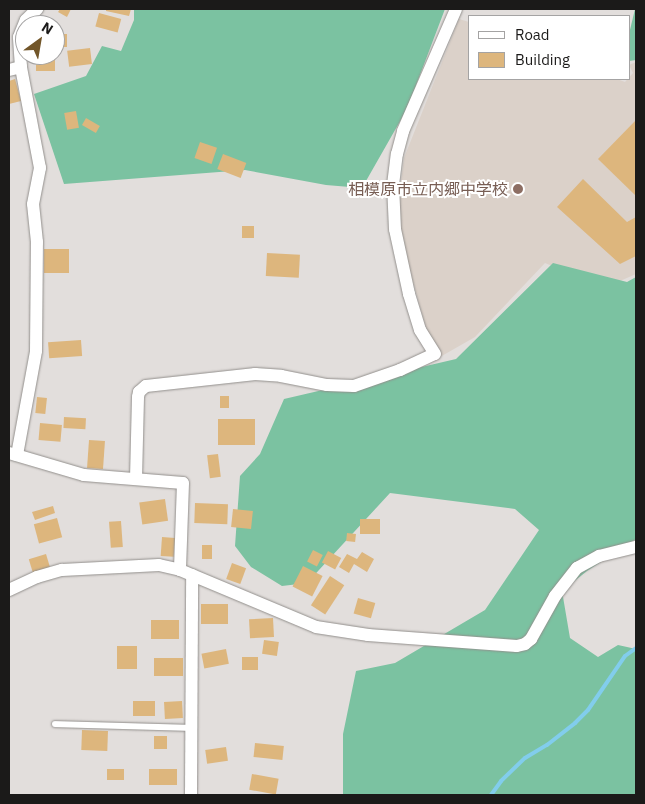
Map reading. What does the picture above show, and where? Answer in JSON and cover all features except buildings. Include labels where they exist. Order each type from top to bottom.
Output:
[{"type":"street","points":[[36,9],[26,20],[20,31],[22,67],[40,168],[32,204],[37,242],[36,351],[13,454],[84,475],[183,483],[180,570]]},
{"type":"street","points":[[136,479],[138,397],[139,392],[146,386],[255,374],[282,376],[326,385],[354,386],[400,370],[435,354],[420,330],[409,294],[395,228],[392,186],[396,160],[404,131],[456,9]]},
{"type":"street","points":[[9,70],[22,67]]},
{"type":"street","points":[[9,590],[37,577],[83,567],[159,565],[180,570],[316,627],[368,635],[517,646],[525,644],[531,639],[555,596],[577,568],[599,556],[636,547]]},
{"type":"street","points":[[190,795],[192,575]]},
{"type":"lane","points":[[55,724],[191,728]]},
{"type":"shaded area","name":"相模原市立内郷中学校","points":[[459,19],[468,22],[468,80],[620,80],[625,82],[630,80],[633,73],[630,65],[636,62],[636,274],[620,281],[589,281],[545,263],[475,337],[440,357],[426,328],[396,221],[404,158]]},
{"type":"green space","points":[[134,9],[445,9],[407,109],[362,188],[326,185],[245,170],[64,184],[34,94],[86,76],[102,46],[121,51],[134,20]]},
{"type":"green space","points":[[635,9],[636,60],[630,61],[630,30]]},
{"type":"green space","points":[[553,263],[627,282],[636,277],[636,539],[587,571],[562,591],[570,638],[598,657],[618,645],[636,649],[636,795],[343,795],[343,734],[356,671],[395,663],[485,610],[539,530],[515,509],[390,493],[307,583],[282,586],[251,567],[235,546],[240,476],[260,454],[284,399],[456,359]]},
{"type":"waterway","points":[[491,795],[501,781],[525,758],[547,745],[588,710],[625,656],[636,648]]},
{"type":"place","name":"相模原市立内郷中学校","points":[[518,189]]}]
